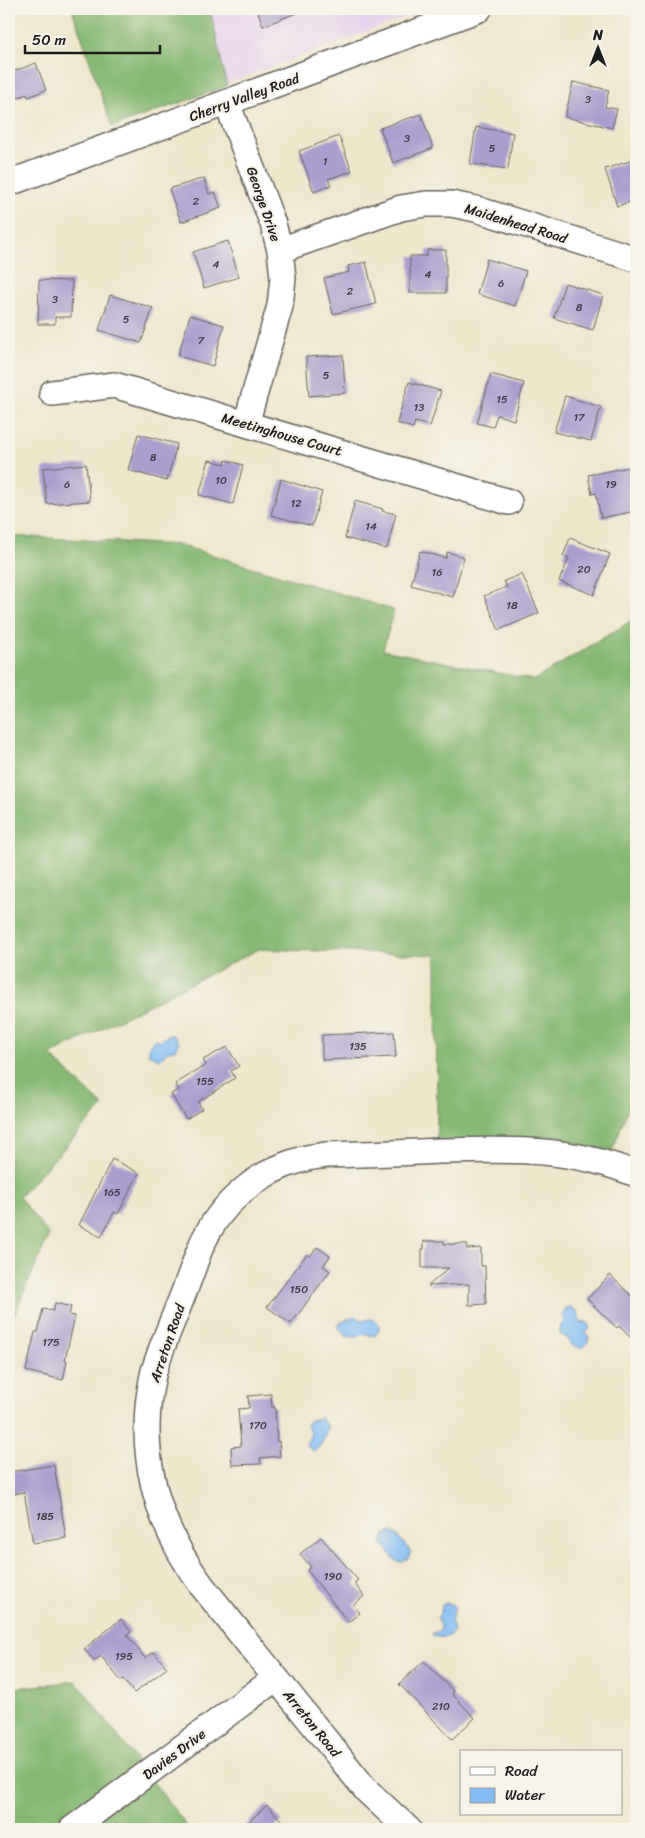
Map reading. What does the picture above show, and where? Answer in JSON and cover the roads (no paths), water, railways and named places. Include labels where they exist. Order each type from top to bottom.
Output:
[{"type":"street","name":"Cherry Valley Road","points":[[9,183],[477,9]]},
{"type":"street","name":"George Drive","points":[[227,103],[273,224],[280,250],[283,278],[280,306],[246,424]]},
{"type":"street","name":"Maidenhead Road","points":[[280,250],[401,208],[426,204],[443,204],[476,209],[636,259]]},
{"type":"street","name":"Meetinghouse Court","points":[[52,393],[114,385],[509,502]]},
{"type":"street","name":"Arreton Road","points":[[408,1829],[366,1790],[188,1566],[171,1537],[157,1501],[150,1472],[147,1442],[148,1408],[154,1374],[203,1243],[217,1219],[234,1198],[252,1183],[275,1169],[300,1160],[326,1155],[508,1149],[544,1151],[586,1158],[636,1174]]},
{"type":"street","name":"Davies Drive","points":[[72,1829],[276,1678]]},
{"type":"water","points":[[169,1035],[173,1035],[179,1042],[175,1050],[168,1051],[160,1059],[148,1054],[150,1044],[155,1039],[160,1041]]},
{"type":"water","points":[[570,1307],[577,1311],[581,1323],[587,1322],[590,1328],[586,1332],[589,1337],[588,1342],[582,1348],[573,1346],[567,1338],[560,1334],[560,1326],[564,1322],[562,1315],[566,1308]]},
{"type":"water","points":[[354,1316],[362,1320],[373,1319],[379,1325],[379,1330],[375,1336],[365,1334],[353,1337],[346,1336],[338,1327],[340,1323]]},
{"type":"water","points":[[321,1418],[327,1426],[326,1434],[318,1448],[312,1451],[306,1445],[311,1434],[306,1424],[310,1420]]},
{"type":"water","points":[[392,1532],[396,1534],[411,1552],[407,1560],[397,1562],[382,1543],[385,1534]]},
{"type":"water","points":[[446,1603],[453,1604],[455,1608],[451,1620],[454,1630],[445,1637],[433,1636],[433,1633],[440,1631],[441,1627],[438,1616],[442,1605]]}]
